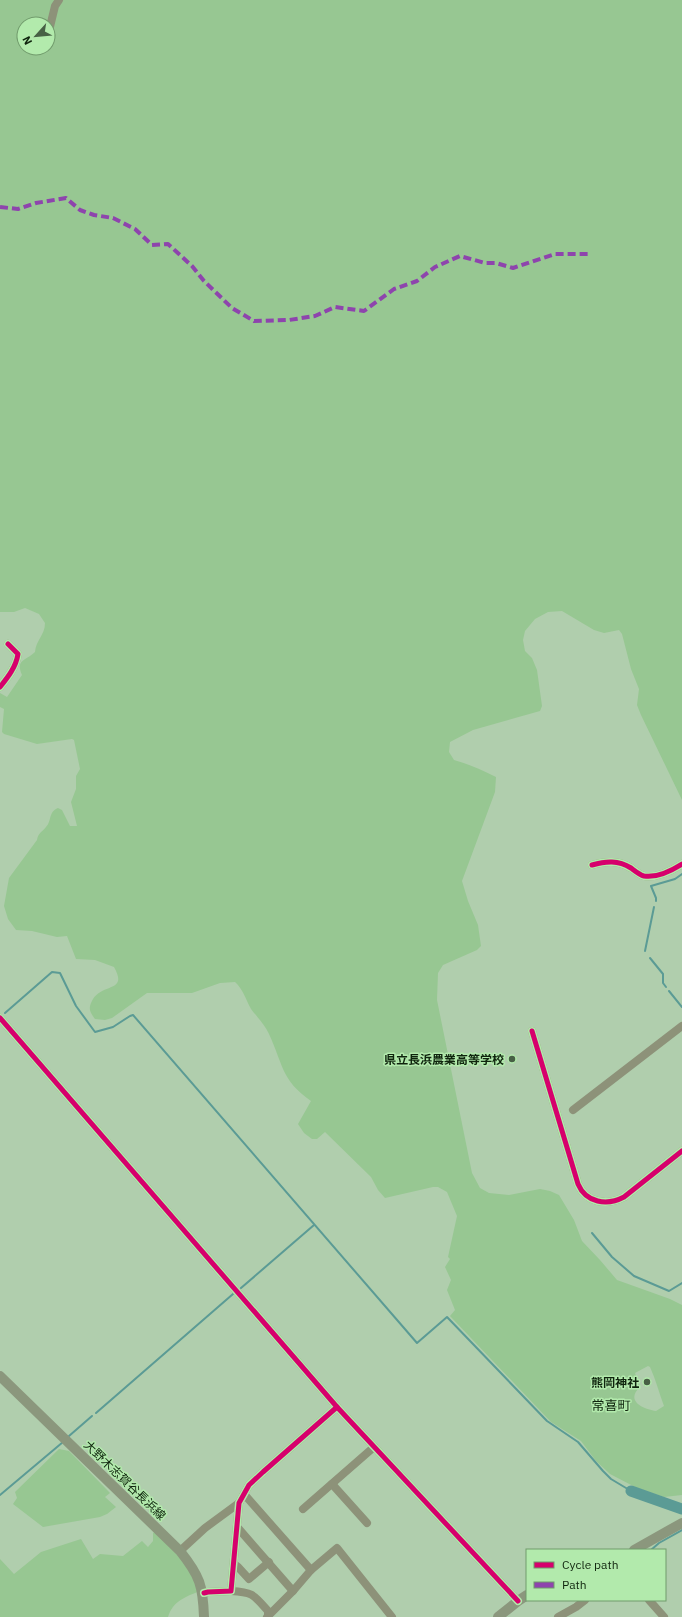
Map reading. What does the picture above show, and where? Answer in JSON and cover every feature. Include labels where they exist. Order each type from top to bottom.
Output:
[{"type":"main road","name":"大野木志賀谷長浜線","points":[[0,1376],[180,1551],[194,1568],[204,1593],[204,1617]]},
{"type":"main road","points":[[636,1549],[682,1523]]},
{"type":"main road","points":[[498,1617],[526,1596]]},
{"type":"street","points":[[53,16],[55,6],[59,0]]},
{"type":"street","points":[[0,687],[9,676],[17,661],[18,654],[8,644]]},
{"type":"street","points":[[592,864],[607,861],[625,865],[642,876],[672,870],[682,864]]},
{"type":"street","points":[[0,1018],[337,1407],[518,1601]]},
{"type":"street","points":[[573,1110],[682,1026]]},
{"type":"street","points":[[532,1031],[578,1184],[586,1195],[600,1202],[618,1200],[682,1151]]},
{"type":"street","points":[[180,1551],[205,1528],[239,1503],[250,1485],[263,1472],[337,1407]]},
{"type":"street","points":[[303,1509],[374,1447]]},
{"type":"street","points":[[332,1484],[367,1523]]},
{"type":"street","points":[[244,1494],[311,1570]]},
{"type":"street","points":[[231,1591],[238,1528],[239,1503]]},
{"type":"street","points":[[238,1528],[293,1591]]},
{"type":"street","points":[[268,1617],[311,1570],[337,1548],[392,1617]]},
{"type":"street","points":[[234,1564],[249,1580],[269,1562]]},
{"type":"street","points":[[204,1593],[231,1591],[246,1592],[251,1594],[268,1611],[268,1617]]},
{"type":"street","points":[[561,1616],[583,1601]]},
{"type":"street","points":[[650,1601],[664,1617]]},
{"type":"green space","points":[[0,0],[682,0],[682,800],[637,705],[639,689],[631,669],[622,634],[619,630],[604,633],[594,630],[562,611],[548,612],[535,619],[525,631],[523,640],[525,651],[532,658],[537,670],[542,706],[540,711],[473,730],[450,742],[449,752],[454,760],[475,767],[496,777],[495,792],[462,881],[478,925],[481,946],[477,950],[443,965],[438,973],[437,1000],[472,1173],[480,1188],[489,1193],[509,1195],[540,1189],[559,1195],[574,1220],[582,1241],[617,1280],[670,1299],[682,1305],[682,1495],[664,1497],[637,1488],[610,1474],[596,1461],[581,1441],[551,1422],[450,1316],[455,1310],[447,1290],[451,1280],[445,1267],[450,1259],[448,1257],[457,1216],[447,1192],[438,1187],[433,1187],[385,1198],[378,1190],[371,1177],[325,1132],[317,1139],[312,1139],[304,1133],[298,1124],[311,1101],[294,1086],[288,1078],[267,1031],[251,1009],[242,991],[235,982],[220,983],[192,993],[147,993],[112,1018],[105,1020],[95,1019],[90,1012],[90,1005],[98,994],[116,984],[118,975],[114,967],[95,960],[76,959],[67,936],[57,937],[32,931],[16,930],[8,919],[4,906],[9,878],[37,840],[39,834],[48,825],[51,814],[55,810],[58,808],[62,810],[70,826],[77,826],[71,802],[76,789],[76,776],[80,769],[74,740],[72,739],[37,744],[4,734],[2,732],[4,709],[0,707],[0,693],[7,697],[22,675],[20,670],[21,663],[35,652],[45,627],[45,623],[39,614],[25,608],[14,612],[0,612]],"holes":[[[648,1366],[650,1367],[664,1406],[656,1411],[638,1404],[634,1396],[640,1387],[635,1373]]]},
{"type":"green space","points":[[59,1449],[69,1451],[110,1493],[105,1497],[116,1507],[100,1517],[43,1527],[13,1504],[17,1498],[15,1492]]},
{"type":"green space","points":[[157,1532],[187,1566],[200,1591],[176,1603],[168,1617],[0,1617],[0,1559],[14,1574],[41,1552],[81,1539],[93,1559],[100,1554],[123,1556],[142,1541],[148,1547],[153,1541],[153,1533]]},
{"type":"waterway","points":[[656,901],[651,886],[675,879],[682,874]]},
{"type":"waterway","points":[[645,951],[654,907]]},
{"type":"waterway","points":[[650,958],[663,974],[663,983],[666,987]]},
{"type":"waterway","points":[[5,1013],[52,972],[60,973],[76,1006],[95,1032],[113,1027],[133,1015],[417,1343],[447,1317],[547,1421],[578,1442],[611,1479],[631,1491]]},
{"type":"waterway","points":[[669,991],[682,1007]]},
{"type":"waterway","points":[[241,1288],[314,1225]]},
{"type":"waterway","points":[[592,1233],[612,1257],[634,1276],[669,1291],[682,1283]]},
{"type":"waterway","points":[[96,1413],[233,1294]]},
{"type":"waterway","points":[[69,1436],[92,1416]]},
{"type":"waterway","points":[[0,1495],[63,1442]]},
{"type":"waterway","points":[[631,1491],[682,1509]]},
{"type":"waterway","points":[[652,1549],[659,1543],[682,1530]]},
{"type":"marked path","points":[[0,207],[18,209],[36,203],[66,198],[80,210],[94,215],[113,218],[135,229],[152,245],[168,244],[192,266],[204,281],[232,308],[254,321],[289,320],[315,316],[335,307],[364,311],[394,289],[417,281],[435,267],[460,256],[485,263],[496,263],[513,268],[555,254],[589,254]]},
{"type":"cycle path","points":[[0,687],[14,668],[18,654],[8,644]]},
{"type":"cycle path","points":[[592,865],[617,862],[626,865],[644,876],[654,876],[682,864]]},
{"type":"cycle path","points":[[0,1018],[337,1407],[518,1601]]},
{"type":"cycle path","points":[[532,1031],[578,1184],[586,1195],[592,1199],[604,1202],[617,1200],[624,1197],[682,1151]]},
{"type":"cycle path","points":[[204,1593],[231,1591],[239,1503],[249,1485],[337,1407]]},
{"type":"place","name":"県立長浜農業高等学校","points":[[512,1059]]},
{"type":"place","name":"熊岡神社","points":[[647,1382]]},
{"type":"district","name":"常喜町","points":[[611,1405]]}]
